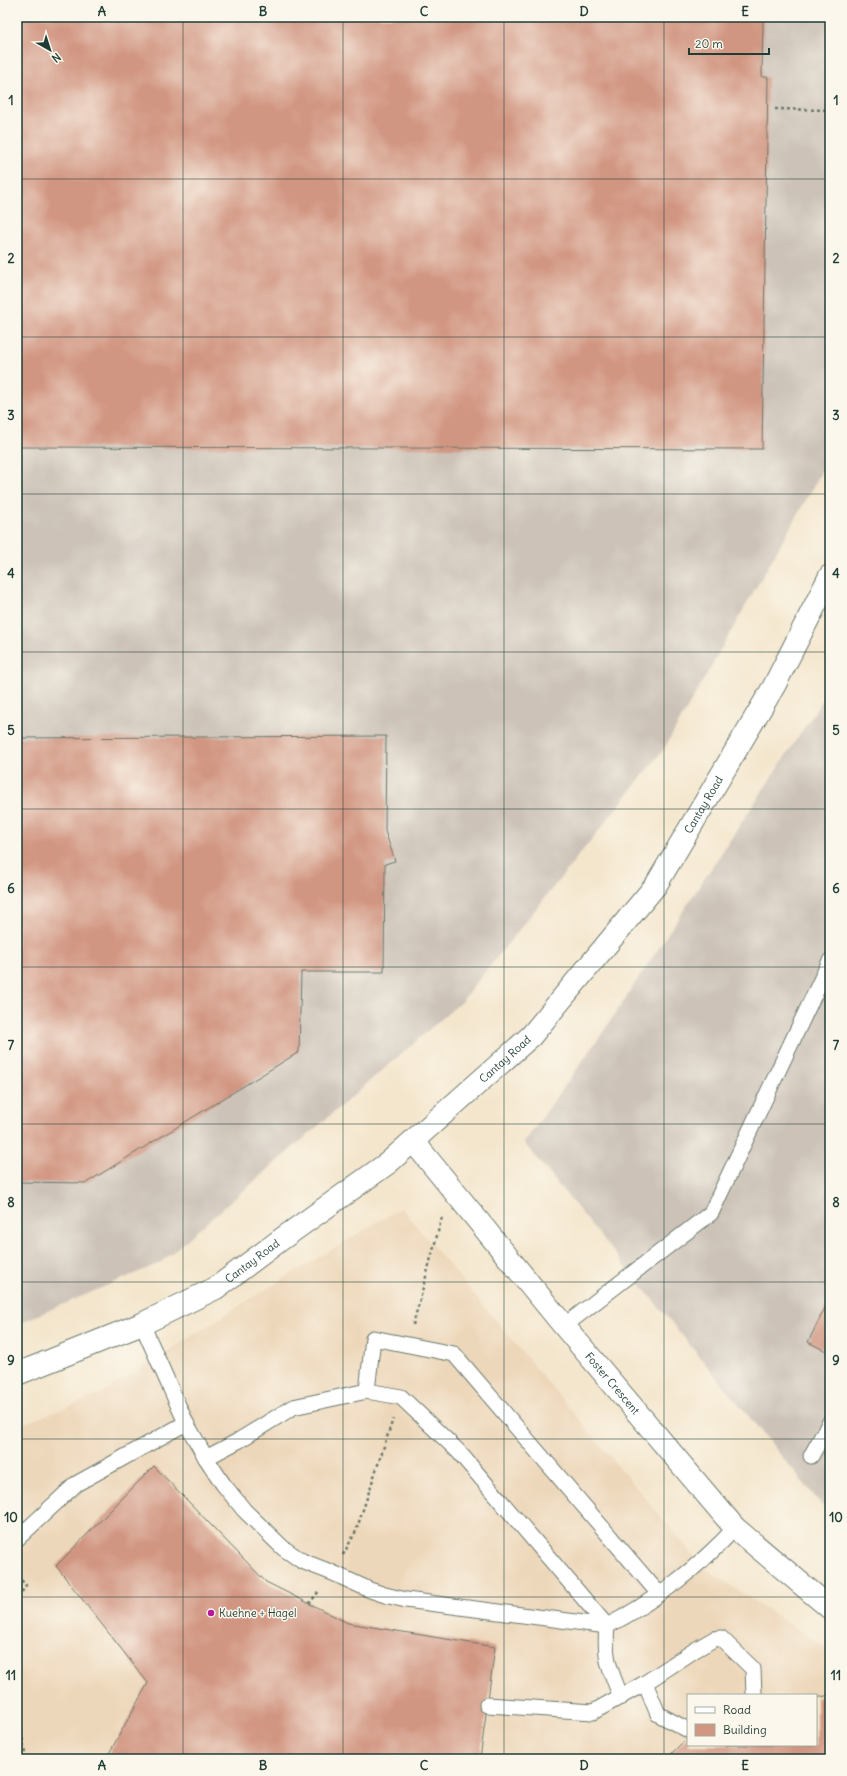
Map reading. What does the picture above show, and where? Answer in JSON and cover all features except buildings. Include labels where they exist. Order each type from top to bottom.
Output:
[{"type":"street","name":"Cantay Road","points":[[17,1374],[142,1324],[216,1288],[282,1238],[388,1163],[531,1036],[656,885],[774,686],[830,576]]},
{"type":"street","name":"Foster Crescent","points":[[413,1141],[564,1326],[735,1528],[830,1608]]},
{"type":"lane","points":[[564,1326],[711,1213],[830,961]]},
{"type":"lane","points":[[142,1324],[186,1423],[223,1484],[244,1510],[283,1548],[302,1561],[333,1572],[370,1590],[406,1600],[608,1626],[634,1612],[659,1594],[714,1551],[735,1528]]},
{"type":"lane","points":[[367,1391],[373,1338],[454,1354],[659,1594]]},
{"type":"lane","points":[[206,1458],[238,1441],[293,1407],[367,1391],[401,1397],[458,1451],[608,1626],[605,1645],[607,1663],[621,1696]]},
{"type":"lane","points":[[811,1456],[830,1422]]},
{"type":"lane","points":[[17,1539],[76,1484],[186,1423]]},
{"type":"lane","points":[[487,1705],[593,1712],[645,1683],[714,1639],[721,1638],[753,1669],[754,1694]]},
{"type":"lane","points":[[645,1683],[658,1714],[687,1729]]},
{"type":"path","points":[[775,109],[830,110]]},
{"type":"path","points":[[17,1576],[26,1585],[17,1600]]},
{"type":"path","points":[[17,1709],[26,1759]]},
{"type":"shaded area","points":[[17,17],[830,17],[830,454],[816,482],[664,749],[461,1002],[160,1263],[17,1324]]},
{"type":"shaded area","points":[[830,689],[830,1515],[524,1143],[601,1035]]},
{"type":"shaded area","points":[[401,1208],[704,1568],[830,1651],[830,1759],[17,1759],[17,1426],[99,1395],[245,1302]]},
{"type":"place","name":"Kuehne + Hagel","points":[[211,1613]]}]
